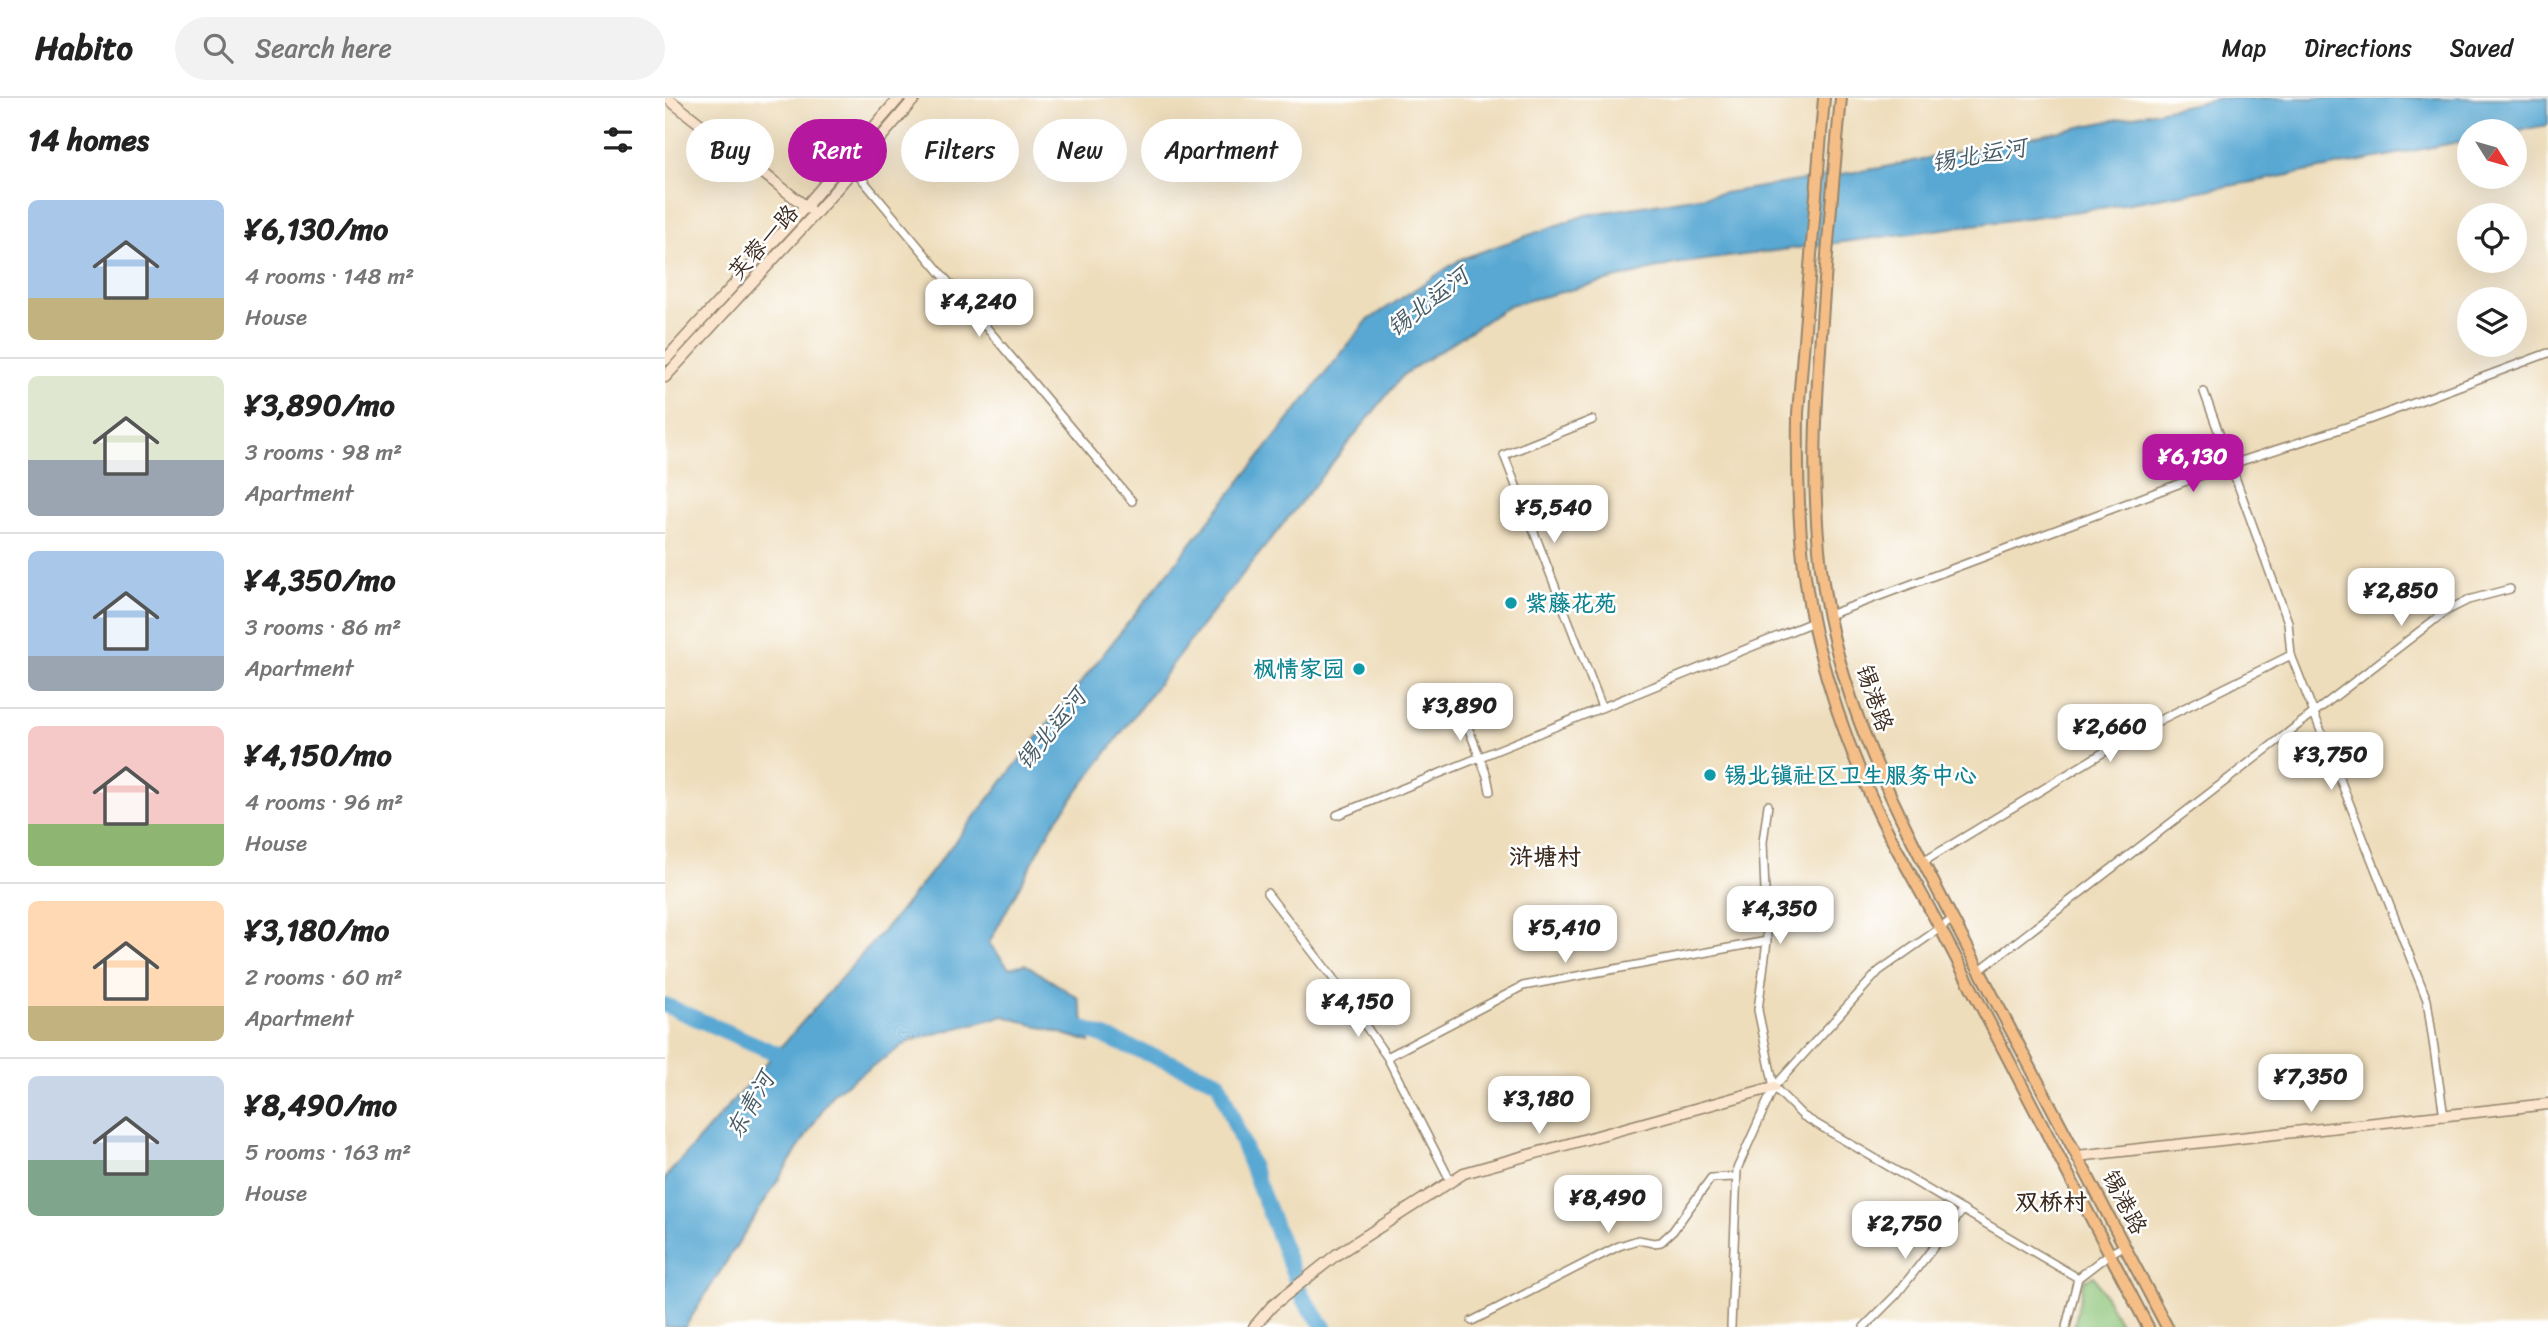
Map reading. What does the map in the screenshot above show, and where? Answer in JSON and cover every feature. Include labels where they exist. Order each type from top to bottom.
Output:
[{"type":"main road","name":"锡港路","points":[[1824,98],[1798,414],[1798,460],[1802,548],[1813,622],[1830,687],[1866,784],[1891,837],[2148,1327]]},
{"type":"main road","name":"锡港路","points":[[1841,98],[1815,414],[1819,547],[1829,615],[1859,720],[1887,790],[2167,1327]]},
{"type":"street","points":[[667,98],[815,214]]},
{"type":"street","name":"芙蓉一路","points":[[881,119],[899,98]]},
{"type":"street","name":"芙蓉一路","points":[[887,131],[915,98]]},
{"type":"street","name":"芙蓉一路","points":[[665,360],[827,182]]},
{"type":"street","name":"芙蓉一路","points":[[665,377],[843,182]]},
{"type":"street","points":[[865,182],[1132,500]]},
{"type":"street","points":[[1829,615],[2229,465],[2368,420],[2548,352]]},
{"type":"street","points":[[2204,392],[2288,622],[2291,655],[2427,1000],[2444,1116]]},
{"type":"street","points":[[1592,420],[1504,455],[1602,707]]},
{"type":"street","points":[[1980,970],[2446,611],[2468,600],[2510,589]]},
{"type":"street","points":[[1337,815],[1813,622]]},
{"type":"street","points":[[1923,862],[2142,729],[2291,655]]},
{"type":"street","points":[[1453,689],[1480,756],[1490,791]]},
{"type":"street","points":[[1768,805],[1763,842],[1767,941],[1758,1010],[1774,1087],[1803,1116],[2078,1278]]},
{"type":"street","points":[[1267,893],[1332,977],[1387,1057],[1451,1182]]},
{"type":"street","points":[[1731,1327],[1737,1169],[1774,1087],[1879,971],[1953,919]]},
{"type":"street","points":[[1387,1057],[1523,986],[1767,941]]},
{"type":"street","points":[[1254,1327],[1272,1306],[1336,1255],[1464,1173],[1774,1087]]},
{"type":"street","points":[[2077,1156],[2548,1104]]},
{"type":"street","points":[[1472,1321],[1619,1246],[1638,1240],[1661,1242],[1673,1231],[1711,1178],[1736,1177]]},
{"type":"street","points":[[1864,1327],[1896,1295],[1963,1210]]},
{"type":"street","points":[[2066,1327],[2078,1278],[2124,1246]]},
{"type":"green space","points":[[2094,1276],[2122,1327],[2074,1327],[2084,1280]]},
{"type":"water","name":"锡北运河","points":[[2221,98],[2548,98],[2548,125],[2527,129],[2527,119],[2457,119],[2457,142],[2095,209],[1674,264],[1510,305],[1403,375],[1201,626],[1052,826],[989,943],[1009,968],[1025,964],[1078,998],[1090,1042],[1004,1016],[911,1040],[833,1093],[685,1327],[665,1327],[665,1178],[896,916],[1367,321],[1461,259],[1586,215],[1880,168]]},
{"type":"waterway","name":"东青河","points":[[665,1005],[794,1061]]},
{"type":"waterway","points":[[1066,1022],[1218,1081],[1303,1298],[1324,1327]]},
{"type":"place","name":"紫藤花苑","points":[[1511,603]]},
{"type":"place","name":"枫情家园","points":[[1359,669]]},
{"type":"place","name":"锡北镇社区卫生服务中心","points":[[1710,775]]},
{"type":"district","name":"浒塘村","points":[[1545,857]]},
{"type":"district","name":"双桥村","points":[[2051,1202]]}]
